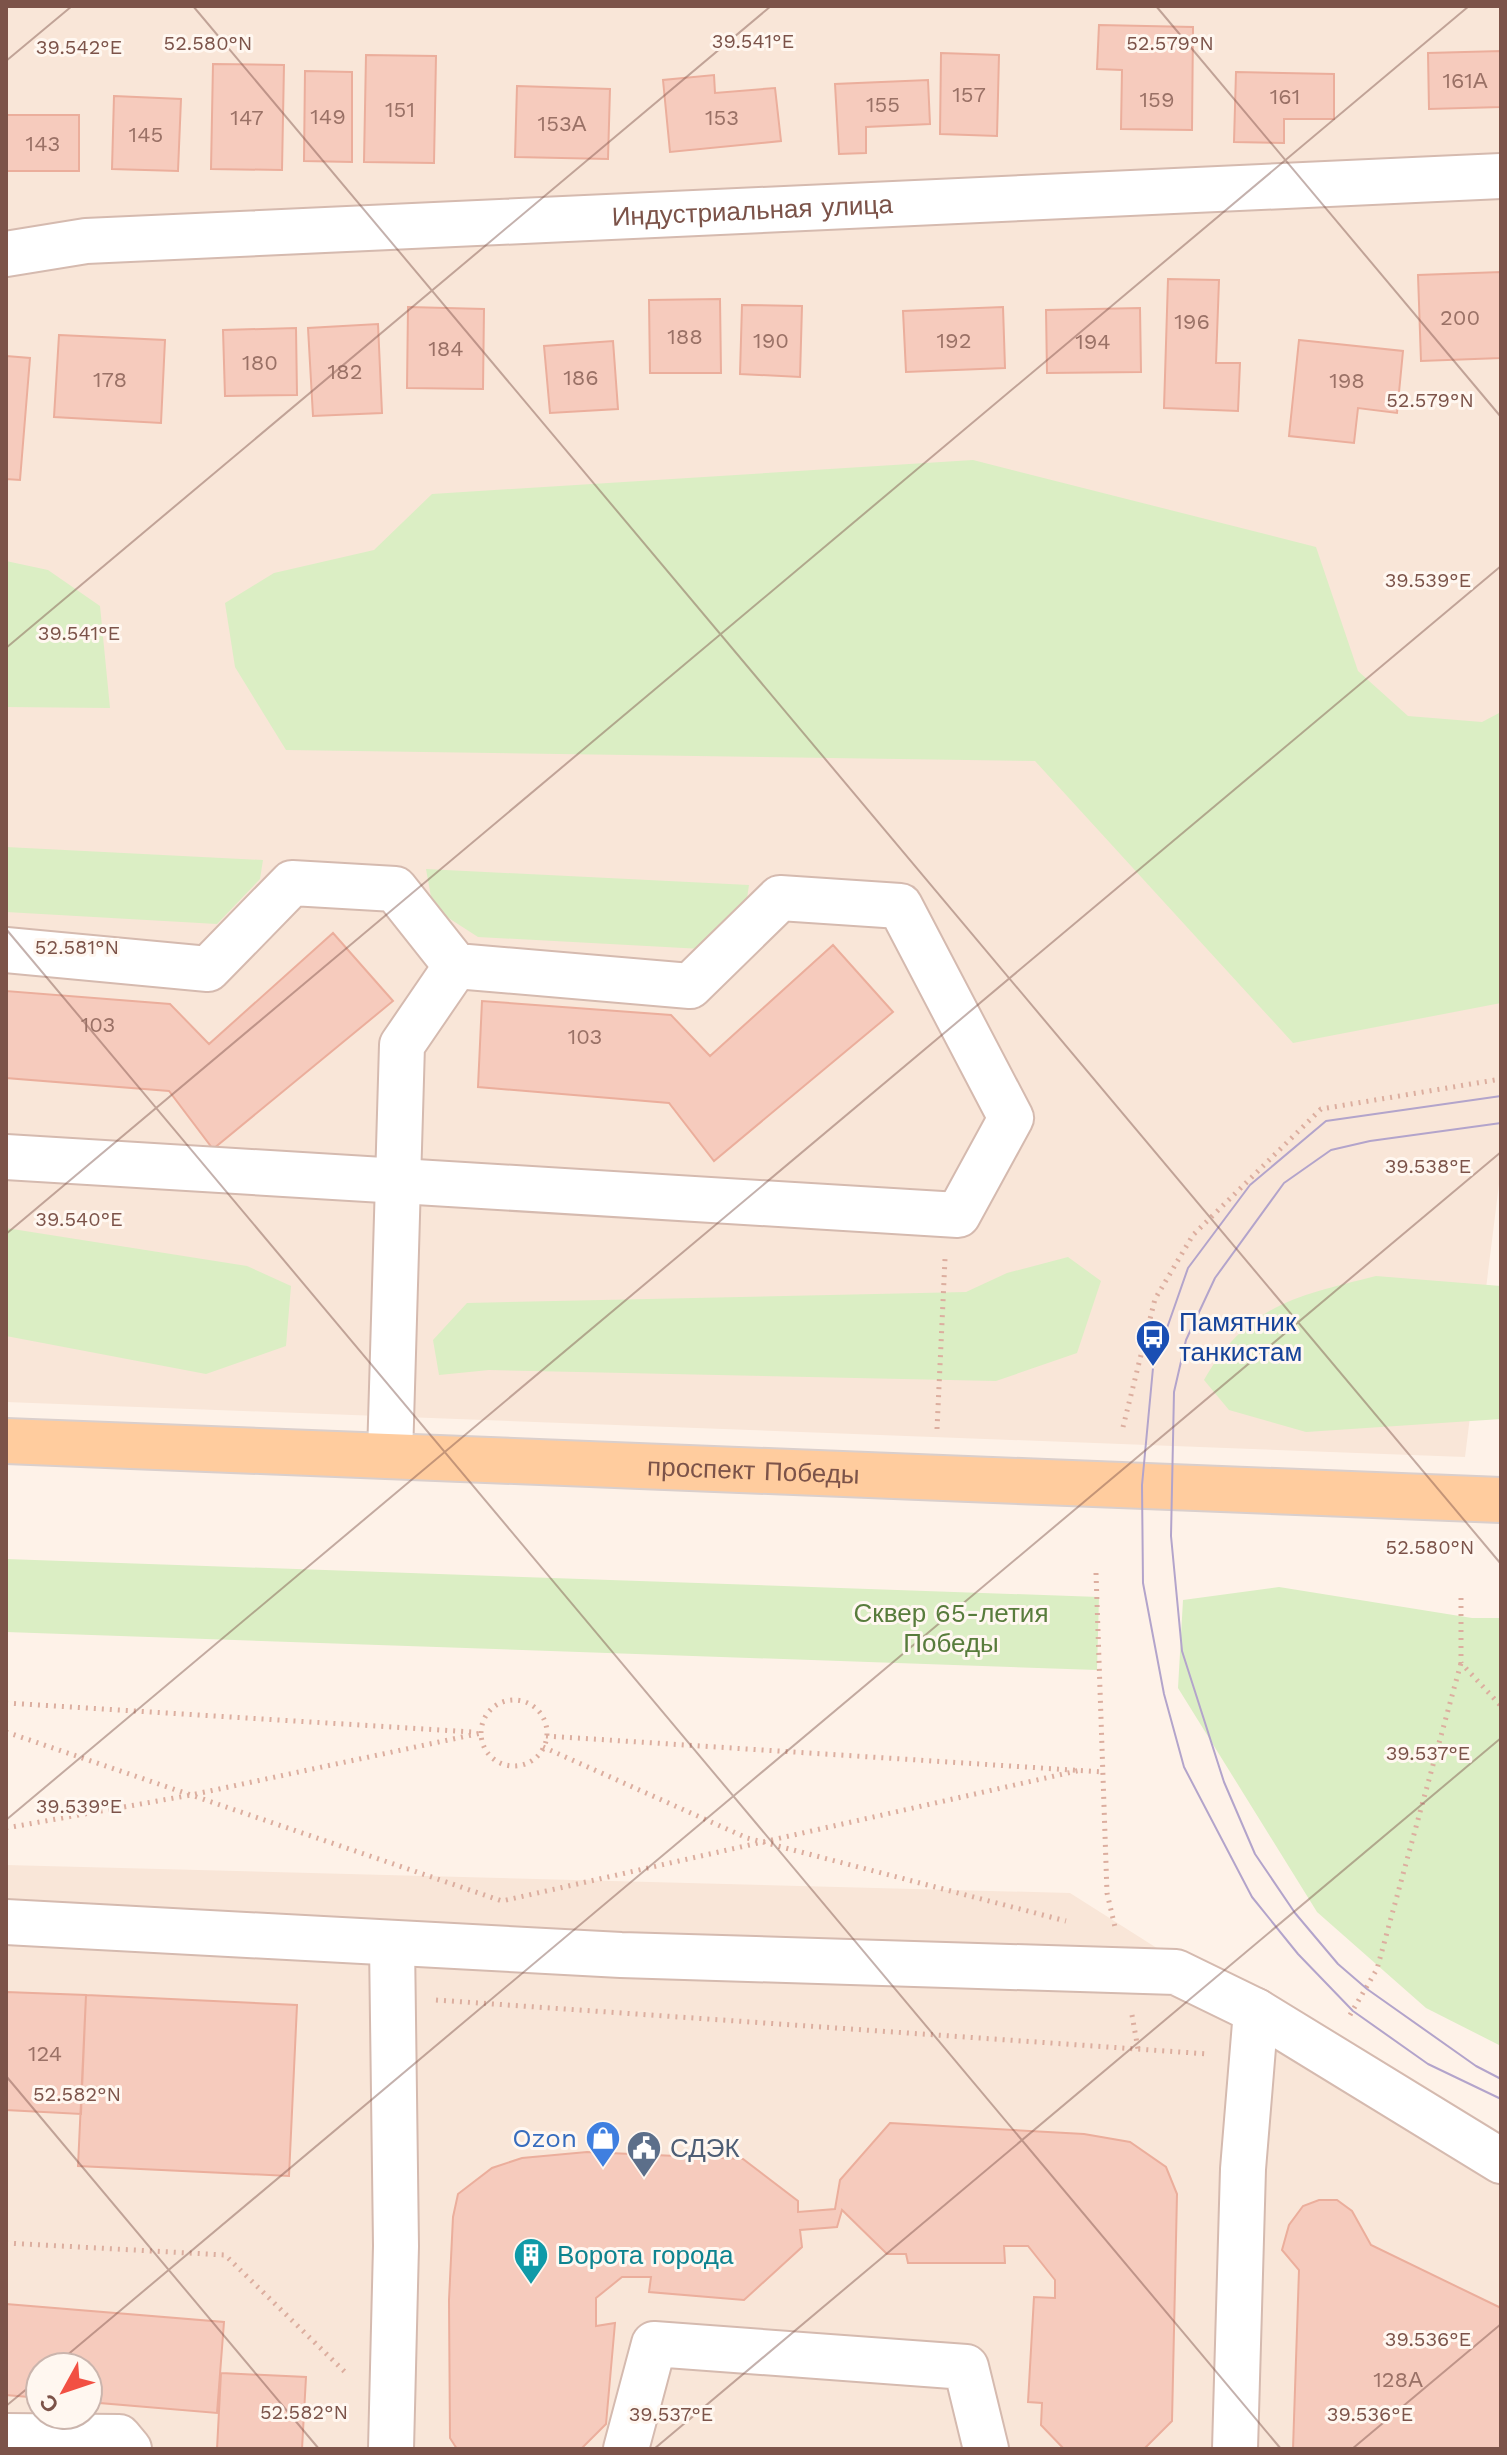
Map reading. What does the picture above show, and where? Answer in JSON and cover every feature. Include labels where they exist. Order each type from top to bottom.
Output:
[{"type":"main road","name":"проспект Победы","points":[[6,1441],[1501,1500]]},
{"type":"street","name":"Индустриальная улица","points":[[6,254],[86,241],[1501,176]]},
{"type":"street","points":[[6,950],[208,969],[292,883],[395,889],[456,966],[690,986],[780,898],[900,906],[1011,1118],[958,1215],[6,1157]]},
{"type":"street","points":[[390,1456],[402,1045],[456,966]]},
{"type":"street","points":[[6,1922],[621,1955],[1176,1972],[1256,2011],[1501,2161]]},
{"type":"street","points":[[392,1943],[396,2246],[392,2434]]},
{"type":"street","points":[[1235,2449],[1243,2169],[1256,2011]]},
{"type":"street","points":[[626,2449],[654,2344],[966,2367],[986,2449]]},
{"type":"street","points":[[6,2436],[119,2437],[129,2449]]},
{"type":"path","points":[[1123,1427],[1155,1299],[1193,1235],[1321,1109],[1501,1079]]},
{"type":"path","points":[[937,1429],[947,1214]]},
{"type":"path","points":[[1096,1573],[1107,1893],[1117,1935],[1102,1931]]},
{"type":"path","points":[[1322,2053],[1377,1969],[1461,1663],[1461,1598]]},
{"type":"path","points":[[1461,1663],[1501,1706]]},
{"type":"path","points":[[516,1700],[526,1702],[542,1716],[546,1736],[543,1747],[528,1763],[507,1765],[488,1754],[481,1733],[482,1722],[495,1705],[516,1700]]},
{"type":"path","points":[[6,1703],[481,1733]]},
{"type":"path","points":[[6,1732],[502,1901],[1081,1770]]},
{"type":"path","points":[[6,1828],[191,1795],[481,1733]]},
{"type":"path","points":[[546,1736],[1103,1772]]},
{"type":"path","points":[[543,1747],[758,1841],[1072,1923]]},
{"type":"path","points":[[1125,1969],[1138,2049]]},
{"type":"path","points":[[392,1997],[1253,2057]]},
{"type":"path","points":[[6,2243],[225,2255],[392,2434]]},
{"type":"shaded area","points":[[6,6],[1501,6],[1501,1168],[1465,1457],[6,1402]]},
{"type":"shaded area","points":[[6,1865],[1070,1893],[1501,2166],[1501,2449],[6,2449]]},
{"type":"green space","points":[[973,460],[1316,547],[1358,671],[1408,716],[1482,722],[1501,712],[1501,1003],[1293,1043],[1035,761],[286,750],[235,667],[225,603],[274,573],[374,550],[432,494]]},
{"type":"green space","points":[[6,561],[48,570],[100,606],[110,708],[6,707]]},
{"type":"green space","points":[[6,847],[263,860],[260,879],[217,924],[6,912]]},
{"type":"green space","points":[[426,869],[749,885],[746,905],[702,949],[478,937],[433,908]]},
{"type":"green space","points":[[6,1228],[247,1266],[291,1286],[286,1346],[206,1374],[6,1336]]},
{"type":"green space","points":[[1068,1257],[1101,1281],[1077,1353],[996,1381],[489,1370],[439,1375],[433,1340],[467,1303],[966,1292],[1007,1273]]},
{"type":"green space","points":[[1376,1276],[1501,1286],[1501,1419],[1306,1432],[1229,1410],[1204,1380],[1238,1334],[1257,1319],[1298,1298]]},
{"type":"green space","name":"Сквер 65-летия Победы","points":[[6,1559],[1099,1597],[1097,1670],[6,1632]]},
{"type":"green space","points":[[1279,1587],[1472,1618],[1501,1618],[1501,2046],[1426,2008],[1317,1912],[1178,1688],[1183,1600]]},
{"type":"building","points":[[1099,25],[1193,27],[1192,130],[1121,129],[1122,70],[1097,69]]},
{"type":"building","points":[[1501,51],[1501,107],[1429,109],[1428,53]]},
{"type":"building","points":[[941,53],[999,55],[997,136],[940,134]]},
{"type":"building","points":[[366,55],[436,56],[434,163],[364,162]]},
{"type":"building","points":[[213,64],[284,65],[282,170],[211,169]]},
{"type":"building","points":[[305,71],[352,72],[352,162],[304,161]]},
{"type":"building","points":[[1236,72],[1334,74],[1334,119],[1284,119],[1284,143],[1234,142]]},
{"type":"building","points":[[714,75],[715,93],[775,88],[781,141],[670,152],[663,80]]},
{"type":"building","points":[[928,80],[930,124],[866,127],[866,153],[839,154],[835,84]]},
{"type":"building","points":[[517,86],[610,89],[608,159],[515,157]]},
{"type":"building","points":[[114,96],[181,99],[178,171],[112,169]]},
{"type":"building","points":[[6,115],[79,115],[79,171],[6,171]]},
{"type":"building","points":[[1501,272],[1501,358],[1421,361],[1418,275]]},
{"type":"building","points":[[1168,279],[1219,280],[1216,363],[1240,363],[1238,411],[1164,408]]},
{"type":"building","points":[[720,299],[721,373],[650,373],[649,300]]},
{"type":"building","points":[[742,305],[802,306],[800,377],[740,374]]},
{"type":"building","points":[[408,307],[484,309],[483,389],[407,388]]},
{"type":"building","points":[[1003,307],[1005,368],[906,372],[903,311]]},
{"type":"building","points":[[1140,308],[1141,372],[1047,373],[1046,310]]},
{"type":"building","points":[[378,324],[382,413],[313,416],[308,328]]},
{"type":"building","points":[[296,328],[297,395],[225,396],[223,330]]},
{"type":"building","points":[[59,335],[165,340],[161,423],[54,417]]},
{"type":"building","points":[[1299,340],[1403,351],[1397,413],[1358,408],[1354,443],[1289,436]]},
{"type":"building","points":[[613,341],[618,409],[550,413],[544,346]]},
{"type":"building","points":[[6,356],[30,358],[20,480],[6,479]]},
{"type":"building","points":[[333,933],[393,1001],[213,1149],[169,1091],[6,1078],[6,991],[170,1004],[209,1044]]},
{"type":"building","points":[[833,945],[893,1012],[714,1161],[669,1103],[478,1087],[482,1001],[671,1015],[710,1056]]},
{"type":"building","points":[[6,1992],[86,1995],[81,2114],[6,2110]]},
{"type":"building","points":[[86,1995],[297,2005],[289,2176],[78,2166]]},
{"type":"building","name":"Ворота города","points":[[890,2123],[1084,2134],[1130,2142],[1166,2167],[1177,2194],[1172,2421],[1144,2449],[1064,2449],[1041,2425],[1042,2403],[1028,2402],[1034,2297],[1055,2298],[1055,2280],[1028,2246],[1004,2246],[1005,2263],[908,2263],[906,2254],[887,2254],[842,2210],[837,2227],[800,2230],[802,2247],[744,2300],[649,2292],[651,2277],[622,2277],[596,2298],[596,2326],[615,2323],[606,2424],[581,2449],[457,2449],[450,2438],[449,2300],[453,2217],[458,2194],[492,2168],[522,2158],[587,2152],[743,2159],[798,2201],[798,2212],[835,2209],[840,2180]]},
{"type":"building","points":[[1319,2200],[1337,2200],[1352,2211],[1371,2245],[1501,2308],[1501,2449],[1293,2449],[1299,2270],[1282,2250],[1289,2225],[1303,2206]]},
{"type":"building","points":[[6,2304],[224,2322],[217,2413],[104,2403],[104,2351],[24,2351],[24,2397],[6,2395]]},
{"type":"building","points":[[221,2373],[306,2377],[302,2449],[217,2449]]},
{"type":"tram line","points":[[1501,1096],[1326,1121],[1250,1185],[1188,1268],[1153,1368],[1142,1485],[1143,1583],[1164,1694],[1184,1767],[1252,1897],[1298,1954],[1353,2011],[1428,2064],[1501,2099]]},
{"type":"tram line","points":[[1501,1123],[1370,1141],[1331,1150],[1284,1183],[1215,1278],[1186,1340],[1174,1392],[1171,1536],[1182,1651],[1224,1782],[1255,1854],[1295,1913],[1338,1964],[1367,1989],[1476,2066],[1501,2079]]},
{"type":"place","name":"Памятник танкистам","points":[[1153,1368]]},
{"type":"place","name":"Ozon","points":[[603,2169]]},
{"type":"place","name":"СДЭК","points":[[644,2179]]},
{"type":"place","name":"Ворота города","points":[[531,2286]]}]
